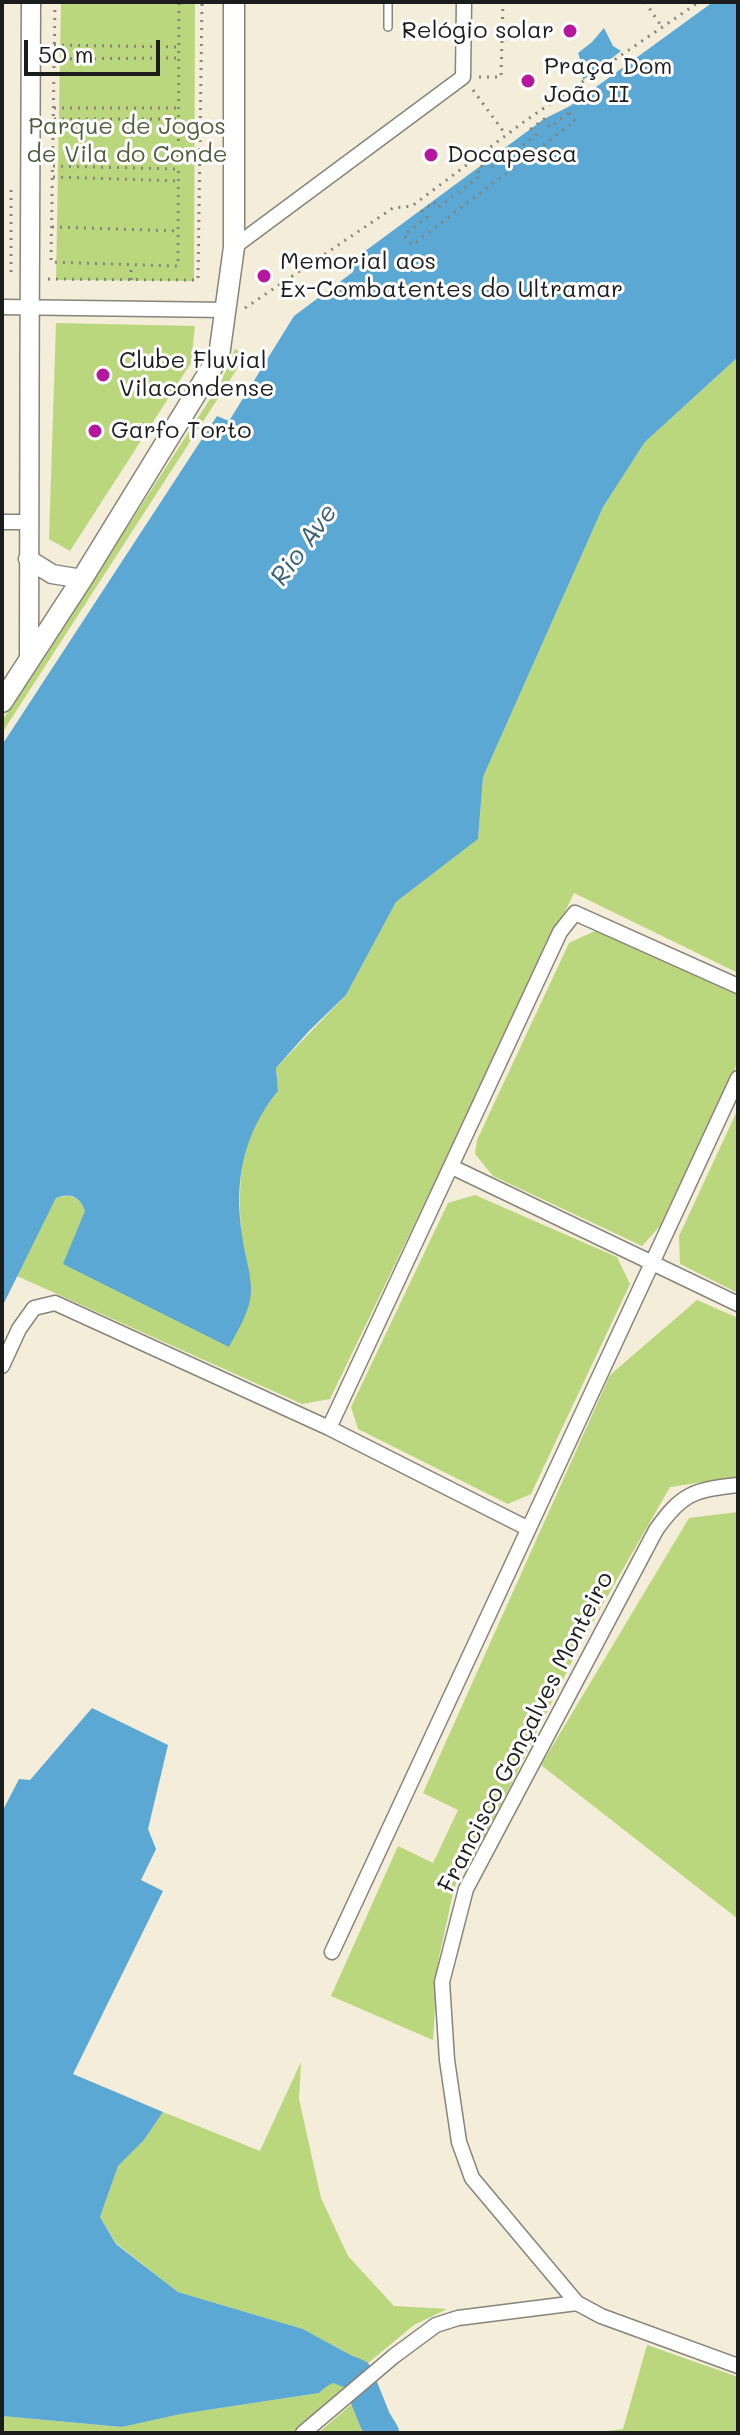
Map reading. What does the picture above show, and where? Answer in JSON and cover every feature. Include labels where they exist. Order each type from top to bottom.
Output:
[{"type":"main road","points":[[2,702],[213,369],[222,345],[234,247],[234,2]]},
{"type":"street","points":[[29,661],[27,522],[32,307],[31,2]]},
{"type":"street","points":[[234,247],[463,77],[464,2]]},
{"type":"street","points":[[2,307],[225,316]]},
{"type":"street","points":[[2,522],[27,522]]},
{"type":"street","points":[[28,559],[52,574],[82,579]]},
{"type":"street","points":[[329,1428],[560,932],[575,913],[738,986]]},
{"type":"street","points":[[332,1952],[738,1078]]},
{"type":"street","points":[[452,1167],[738,1304]]},
{"type":"street","points":[[2,1366],[19,1329],[34,1308],[55,1303],[329,1428],[527,1528]]},
{"type":"street","name":"Francisco Gonçalves Monteiro","points":[[577,2303],[494,2205],[466,2166],[452,2102],[442,1982],[466,1889],[656,1530],[672,1508],[691,1493],[738,1485]]},
{"type":"street","points":[[303,2433],[427,2330],[444,2321],[577,2303],[601,2316],[738,2366]]},
{"type":"lane","points":[[388,2],[388,27]]},
{"type":"path","points":[[55,2],[51,262],[178,266],[179,2]]},
{"type":"path","points":[[48,279],[198,280],[202,2]]},
{"type":"path","points":[[463,77],[501,77],[503,2]]},
{"type":"path","points":[[645,2],[662,27]]},
{"type":"path","points":[[225,316],[393,208],[412,206],[525,121],[699,2]]},
{"type":"path","points":[[54,45],[179,47]]},
{"type":"path","points":[[132,58],[135,46]]},
{"type":"path","points":[[54,59],[179,58]]},
{"type":"path","points":[[463,77],[506,135]]},
{"type":"path","points":[[54,108],[179,108]]},
{"type":"path","points":[[131,119],[134,108]]},
{"type":"path","points":[[525,121],[531,129],[536,135],[493,168],[489,161],[477,170],[481,175],[438,208],[434,202],[422,211],[427,217],[404,235],[412,245],[575,121],[569,113],[550,127],[544,119],[531,129]]},
{"type":"path","points":[[54,119],[179,119]]},
{"type":"path","points":[[53,166],[179,169]]},
{"type":"path","points":[[53,177],[179,181]]},
{"type":"path","points":[[52,227],[179,231]]},
{"type":"path","points":[[131,264],[131,280]]},
{"type":"green space","name":"Parque de Jogos de Vila do Conde","points":[[61,2],[195,2],[194,281],[56,280]]},
{"type":"green space","points":[[56,323],[195,326],[191,363],[70,551],[49,539]]},
{"type":"green space","points":[[235,349],[246,355],[2,733],[2,721],[221,382]]},
{"type":"green space","points":[[738,357],[738,973],[574,893],[330,1399],[302,1404],[17,1276],[56,1198],[74,1197],[85,1211],[241,1231],[240,1191],[244,1157],[256,1125],[278,1091],[276,1068],[346,995],[396,902],[478,839],[483,777],[603,507],[645,442]]},
{"type":"green space","points":[[597,930],[738,995],[738,1062],[660,1226],[642,1246],[493,1176],[475,1154],[477,1140],[569,943]]},
{"type":"green space","points":[[738,1109],[738,1293],[680,1264],[679,1236]]},
{"type":"green space","points":[[475,1195],[617,1257],[630,1284],[531,1494],[508,1504],[358,1429],[351,1407],[448,1203]]},
{"type":"green space","points":[[697,1300],[738,1318],[738,1477],[670,1487],[583,1639],[485,1837],[463,1859],[438,1962],[433,2040],[331,1996],[398,1846],[433,1863],[458,1810],[423,1793],[610,1375]]},
{"type":"green space","points":[[738,1512],[738,1919],[541,1765],[689,1518]]},
{"type":"green space","points":[[301,2062],[299,2099],[321,2198],[348,2256],[394,2306],[447,2309],[414,2325],[367,2364],[303,2329],[178,2292],[116,2243],[100,2217],[118,2166],[144,2140],[163,2112],[260,2151]]},
{"type":"green space","points":[[647,2345],[738,2377],[738,2433],[591,2433],[623,2429]]},
{"type":"green space","points":[[340,2381],[351,2388],[296,2433],[2,2433],[2,2416],[122,2427],[181,2414],[319,2393],[332,2382]]},
{"type":"green space","points":[[353,2403],[371,2433],[318,2433]]},
{"type":"water","name":"Rio Ave","points":[[713,2],[738,2],[738,357],[645,442],[603,507],[483,777],[478,839],[396,902],[346,995],[276,1068],[278,1091],[256,1124],[244,1159],[240,1215],[251,1290],[246,1312],[229,1347],[63,1264],[85,1211],[78,1199],[70,1196],[56,1198],[2,1307],[2,745],[217,416],[229,421],[294,316],[353,272],[349,263],[544,119],[570,106]]},
{"type":"water","points":[[604,28],[613,46],[621,51],[583,80],[578,53]]},
{"type":"water","points":[[92,1708],[168,1745],[148,1829],[156,1849],[141,1880],[163,1891],[73,2074],[163,2112],[144,2140],[118,2166],[100,2217],[116,2244],[178,2292],[303,2329],[367,2364],[372,2372],[351,2388],[334,2383],[319,2393],[181,2414],[122,2427],[2,2416],[2,1812],[19,1779],[30,1780]]},
{"type":"waterway","points":[[334,2366],[357,2375],[383,2433]]},
{"type":"place","name":"Relógio solar","points":[[570,31]]},
{"type":"place","name":"Praça Dom João II","points":[[528,81]]},
{"type":"place","name":"Docapesca","points":[[431,155]]},
{"type":"place","name":"Memorial aos Ex-Combatentes do Ultramar","points":[[264,276]]},
{"type":"place","name":"Clube Fluvial Vilacondense","points":[[103,375]]},
{"type":"place","name":"Garfo Torto","points":[[95,431]]}]
